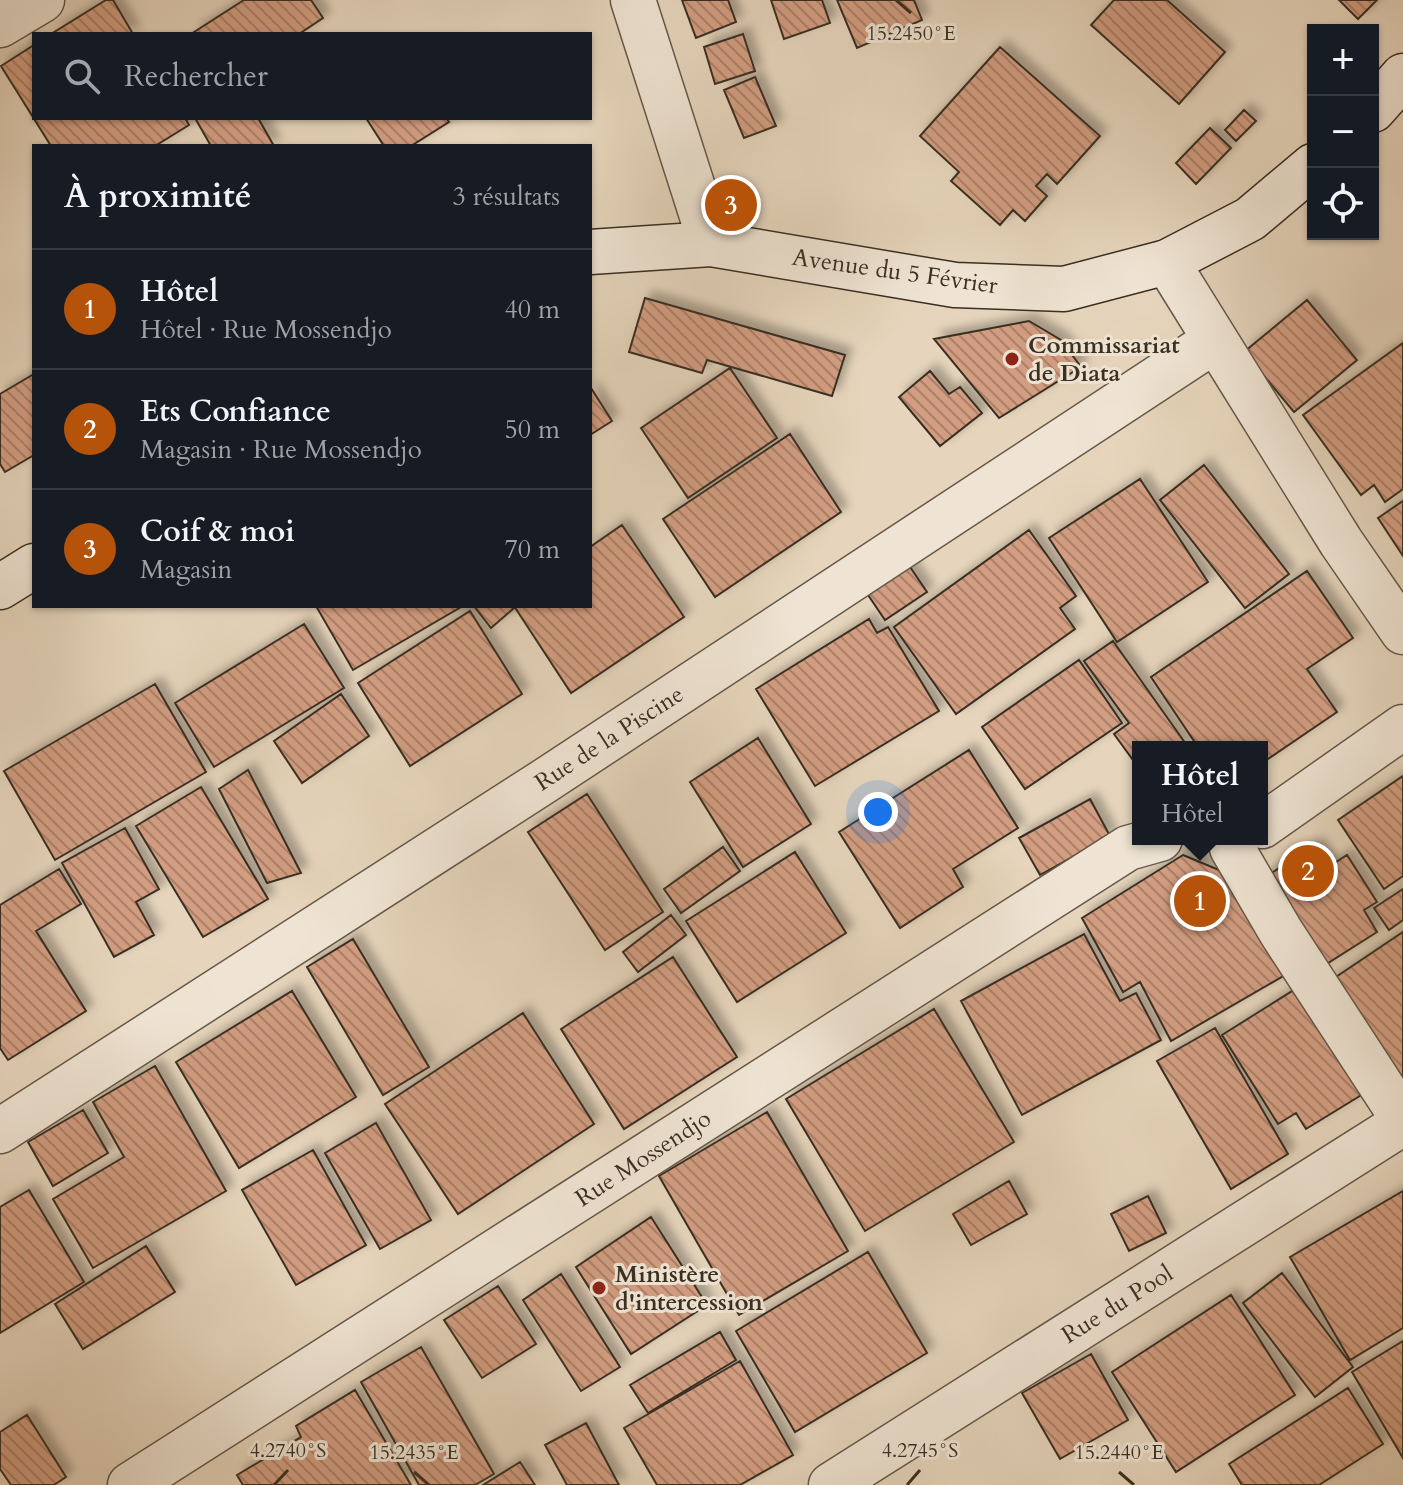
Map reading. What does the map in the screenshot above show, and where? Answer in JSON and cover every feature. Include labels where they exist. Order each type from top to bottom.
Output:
[{"type":"street","points":[[0,25],[42,0]]},
{"type":"street","points":[[633,0],[711,244]]},
{"type":"street","points":[[1379,103],[1403,76]]},
{"type":"street","name":"Avenue du 5 Février","points":[[592,252],[711,244],[955,285],[1064,289],[1167,262],[1250,219],[1311,168]]},
{"type":"street","points":[[1167,262],[1341,542],[1403,632]]},
{"type":"street","name":"Rue de la Piscine","points":[[0,1131],[543,782],[1214,341]]},
{"type":"street","points":[[0,587],[32,567]]},
{"type":"street","points":[[1268,817],[1403,727]]},
{"type":"street","name":"Rue Mossendjo","points":[[130,1485],[1128,848],[1139,845]]},
{"type":"street","points":[[1239,845],[1281,932],[1403,1121]]},
{"type":"street","name":"Rue du Pool","points":[[831,1485],[1403,1121]]},
{"type":"building","points":[[106,0],[113,0],[132,32],[54,32]]},
{"type":"building","points":[[244,0],[311,0],[323,18],[302,32],[194,32]]},
{"type":"building","points":[[682,0],[728,0],[736,22],[696,38]]},
{"type":"building","points":[[771,0],[822,0],[830,23],[784,39]]},
{"type":"building","points":[[837,0],[914,0],[922,20],[857,48]]},
{"type":"building","points":[[1114,0],[1167,0],[1225,52],[1179,104],[1091,25]]},
{"type":"building","points":[[1339,0],[1377,0],[1358,19]]},
{"type":"building","points":[[743,34],[755,71],[715,84],[704,47]]},
{"type":"building","points":[[32,46],[32,116],[1,66]]},
{"type":"building","points":[[1000,47],[1100,136],[1057,184],[1047,174],[1036,186],[1047,196],[1025,221],[1013,210],[1000,225],[951,181],[959,172],[920,136]]},
{"type":"building","points":[[755,77],[776,126],[744,138],[724,90]]},
{"type":"building","points":[[1244,110],[1256,121],[1236,141],[1225,130]]},
{"type":"building","points":[[35,120],[186,120],[189,125],[158,144],[50,144]]},
{"type":"building","points":[[196,120],[259,120],[273,144],[210,144]]},
{"type":"building","points":[[367,120],[449,122],[414,144],[383,144]]},
{"type":"building","points":[[1210,128],[1231,148],[1196,184],[1176,163]]},
{"type":"building","points":[[645,298],[845,355],[832,396],[707,360],[702,373],[629,352]]},
{"type":"building","points":[[1307,300],[1357,360],[1294,412],[1244,352]]},
{"type":"building","points":[[1029,321],[1061,340],[1081,367],[999,418],[934,339]]},
{"type":"building","points":[[1403,343],[1403,489],[1385,502],[1374,485],[1361,495],[1303,415]]},
{"type":"building","points":[[730,368],[777,438],[688,498],[641,428]]},
{"type":"building","points":[[930,371],[949,394],[960,387],[982,413],[940,446],[899,397]]},
{"type":"building","points":[[32,375],[32,456],[5,472],[0,464],[0,394]]},
{"type":"building","points":[[592,390],[612,421],[592,434]]},
{"type":"building","points":[[790,434],[841,512],[715,597],[663,519]]},
{"type":"building","points":[[1204,465],[1289,574],[1245,608],[1160,500]]},
{"type":"building","points":[[1140,479],[1208,582],[1117,642],[1049,538]]},
{"type":"building","points":[[1403,501],[1403,556],[1378,518]]},
{"type":"building","points":[[622,525],[684,617],[571,693],[515,608],[592,608],[592,546]]},
{"type":"building","points":[[1029,530],[1076,596],[1060,608],[1075,629],[956,714],[894,627]]},
{"type":"building","points":[[906,561],[927,592],[885,620],[864,589]]},
{"type":"building","points":[[1307,571],[1353,638],[1307,669],[1337,712],[1268,759],[1268,741],[1194,741],[1151,677]]},
{"type":"building","points":[[317,608],[459,608],[353,670]]},
{"type":"building","points":[[476,608],[514,608],[491,628]]},
{"type":"building","points":[[470,611],[522,694],[410,766],[358,683]]},
{"type":"building","points":[[869,619],[877,633],[888,627],[939,711],[815,786],[756,689]]},
{"type":"building","points":[[304,624],[344,688],[214,767],[175,703]]},
{"type":"building","points":[[1113,641],[1184,741],[1132,741],[1132,759],[1114,734],[1129,723],[1084,661]]},
{"type":"building","points":[[1079,660],[1122,723],[1025,789],[982,727]]},
{"type":"building","points":[[155,684],[206,772],[55,860],[4,771]]},
{"type":"building","points":[[341,694],[369,736],[302,783],[274,741]]},
{"type":"building","points":[[758,738],[811,824],[743,867],[690,782]]},
{"type":"building","points":[[969,750],[1018,828],[953,869],[963,887],[900,928],[839,832]]},
{"type":"building","points":[[248,770],[301,873],[267,883],[219,789]]},
{"type":"building","points":[[1403,776],[1403,876],[1384,889],[1338,820]]},
{"type":"building","points":[[201,787],[268,899],[203,937],[136,826]]},
{"type":"building","points":[[587,794],[663,912],[605,950],[528,832]]},
{"type":"building","points":[[1090,799],[1110,836],[1040,875],[1019,838]]},
{"type":"building","points":[[125,828],[159,889],[136,902],[154,935],[114,957],[62,863]]},
{"type":"building","points":[[1316,844],[1330,866],[1347,855],[1377,902],[1364,910],[1377,932],[1317,970],[1261,880]]},
{"type":"building","points":[[723,847],[740,871],[681,913],[664,889]]},
{"type":"building","points":[[795,852],[846,933],[737,1002],[686,921]]},
{"type":"building","points":[[1183,855],[1231,875],[1285,975],[1171,1041],[1140,982],[1123,992],[1082,918]]},
{"type":"building","points":[[59,869],[81,904],[36,931],[86,1011],[8,1060],[0,1048],[0,905]]},
{"type":"building","points":[[1403,889],[1403,920],[1389,930],[1374,908]]},
{"type":"building","points":[[671,915],[686,935],[638,972],[623,952]]},
{"type":"building","points":[[1403,932],[1403,1099],[1327,983]]},
{"type":"building","points":[[1084,934],[1120,1001],[1136,993],[1161,1040],[1022,1115],[961,1001]]},
{"type":"building","points":[[353,939],[429,1067],[383,1095],[307,967]]},
{"type":"building","points":[[673,957],[737,1057],[624,1129],[561,1029]]},
{"type":"building","points":[[1297,988],[1363,1094],[1306,1129],[1296,1113],[1278,1124],[1222,1035]]},
{"type":"building","points":[[292,991],[356,1097],[239,1168],[176,1062]]},
{"type":"building","points":[[934,1009],[1014,1142],[865,1231],[786,1099]]},
{"type":"building","points":[[523,1013],[594,1124],[458,1214],[385,1104]]},
{"type":"building","points":[[1215,1028],[1288,1154],[1231,1189],[1157,1061]]},
{"type":"building","points":[[155,1066],[226,1191],[93,1268],[53,1199],[124,1157],[93,1102]]},
{"type":"building","points":[[83,1110],[108,1153],[53,1186],[28,1142]]},
{"type":"building","points":[[767,1112],[848,1251],[739,1315],[659,1176]]},
{"type":"building","points":[[376,1123],[431,1220],[380,1249],[325,1153]]},
{"type":"building","points":[[313,1150],[366,1245],[296,1285],[242,1190]]},
{"type":"building","points":[[1009,1181],[1027,1214],[971,1245],[953,1214]]},
{"type":"building","points":[[29,1190],[84,1282],[0,1333],[0,1207]]},
{"type":"building","points":[[1403,1191],[1403,1328],[1350,1360],[1290,1257]]},
{"type":"building","points":[[1148,1196],[1166,1233],[1129,1251],[1111,1214]]},
{"type":"building","points":[[651,1217],[707,1305],[631,1354],[576,1267]]},
{"type":"building","points":[[146,1246],[175,1292],[83,1349],[55,1304]]},
{"type":"building","points":[[868,1252],[927,1353],[795,1432],[736,1331]]},
{"type":"building","points":[[1282,1273],[1353,1367],[1315,1397],[1243,1303]]},
{"type":"building","points":[[561,1274],[620,1367],[581,1391],[523,1300]]},
{"type":"building","points":[[498,1286],[536,1344],[482,1378],[444,1320]]},
{"type":"building","points":[[1231,1295],[1295,1395],[1176,1472],[1112,1372]]},
{"type":"building","points":[[720,1332],[736,1360],[648,1413],[630,1385]]},
{"type":"building","points":[[1403,1341],[1403,1458],[1352,1372]]},
{"type":"building","points":[[421,1347],[494,1474],[475,1485],[419,1485],[361,1382]]},
{"type":"building","points":[[1091,1354],[1128,1420],[1060,1459],[1022,1393]]},
{"type":"building","points":[[740,1361],[793,1455],[740,1485],[657,1485],[624,1428]]},
{"type":"building","points":[[1348,1388],[1383,1444],[1319,1485],[1242,1485],[1229,1464]]},
{"type":"building","points":[[355,1390],[411,1485],[243,1485],[237,1475],[301,1437],[296,1426]]},
{"type":"building","points":[[27,1415],[66,1477],[54,1485],[11,1485],[0,1469],[0,1432]]},
{"type":"building","points":[[586,1423],[619,1485],[567,1485],[545,1445]]},
{"type":"building","points":[[520,1462],[535,1485],[483,1485]]},
{"type":"place","name":"Coif & moi","points":[[731,205]]},
{"type":"place","name":"Commissariat de Diata","points":[[1012,359]]},
{"type":"place","name":"Ets Confiance","points":[[1308,871]]},
{"type":"place","name":"Hôtel","points":[[1200,901]]},
{"type":"place","name":"Ministère d'intercession","points":[[599,1288]]}]
